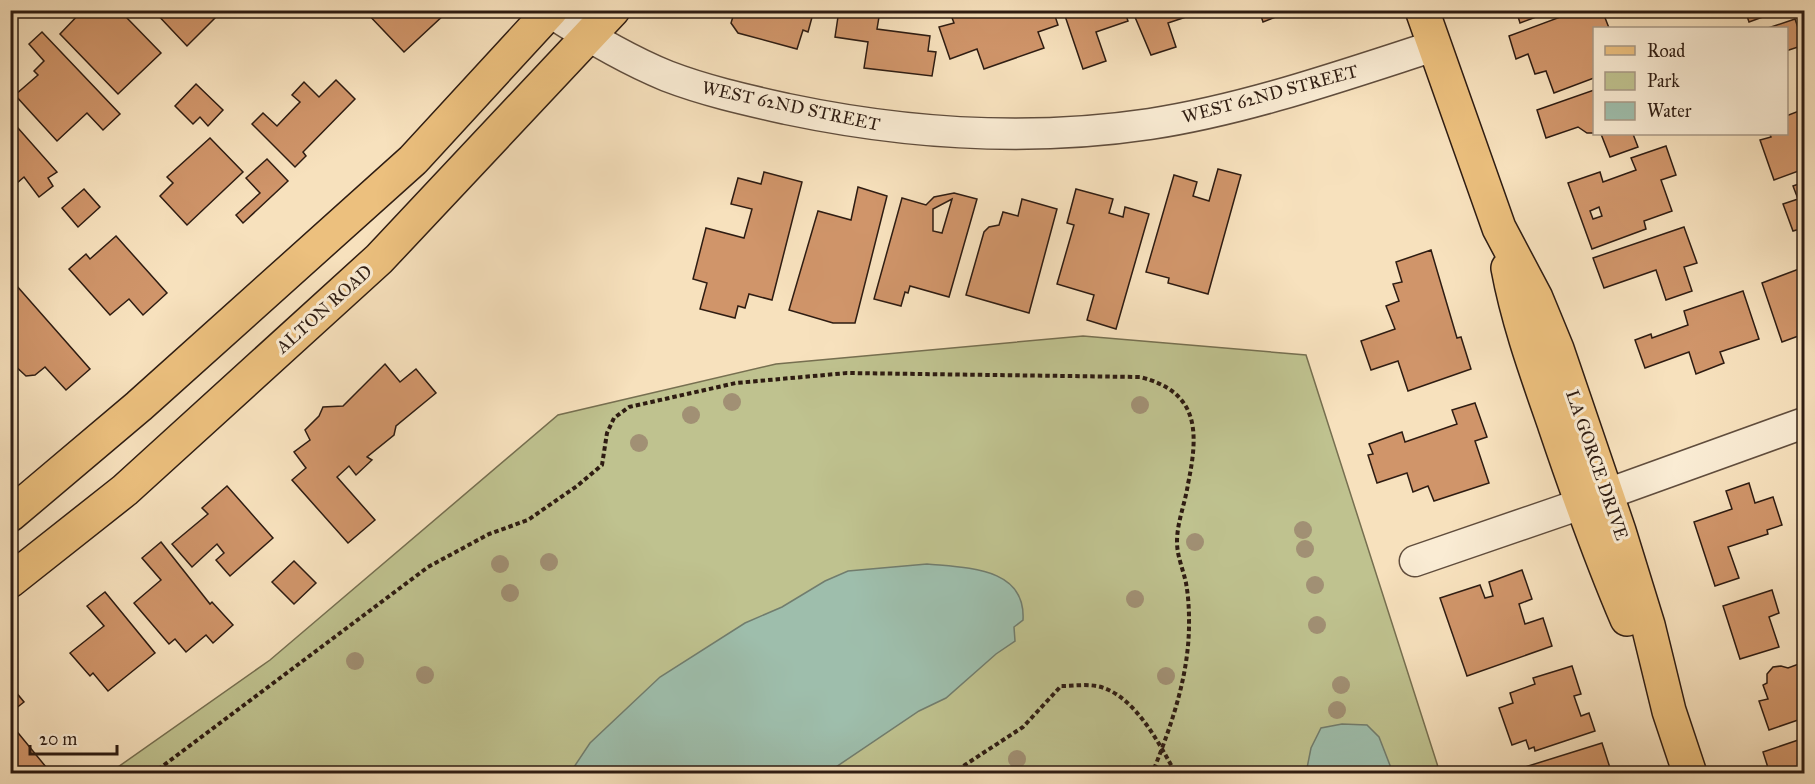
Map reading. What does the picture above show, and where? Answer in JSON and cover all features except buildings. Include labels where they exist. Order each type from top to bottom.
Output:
[{"type":"main road","name":"ALTON ROAD","points":[[10,581],[125,490],[379,259],[613,10]]},
{"type":"main road","name":"LA GORCE DRIVE","points":[[1422,10],[1500,228],[1515,306],[1594,499],[1623,609],[1669,711],[1690,774]]},
{"type":"main road","points":[[10,515],[139,406],[413,160],[550,11]]},
{"type":"street","name":"WEST 62ND STREET","points":[[550,11],[589,38],[667,76],[745,100],[889,127],[985,133],[1098,129],[1181,118],[1286,93],[1434,46]]},
{"type":"street","points":[[1415,561],[1804,423]]},
{"type":"path","points":[[152,774],[428,567],[489,534],[528,519],[569,493],[602,465],[607,433],[614,418],[629,407],[736,383],[847,373],[1140,377],[1163,383],[1177,394],[1189,412],[1194,436],[1188,484],[1179,517],[1177,544],[1186,583],[1189,620],[1185,669],[1176,711],[1152,774]]},
{"type":"path","points":[[951,774],[1023,727],[1061,686],[1102,687],[1120,697],[1162,749],[1176,774]]},
{"type":"green space","points":[[1083,336],[1306,355],[1440,773],[108,774],[270,660],[558,415],[776,364]]},
{"type":"water","points":[[927,564],[959,567],[991,574],[1004,580],[1015,589],[1021,603],[1023,620],[1014,627],[1015,641],[996,654],[946,698],[919,711],[827,773],[570,773],[590,743],[660,677],[745,623],[782,607],[825,581],[848,571]]},
{"type":"water","points":[[1342,724],[1367,725],[1379,737],[1393,773],[1306,773],[1311,748],[1321,728]]}]
